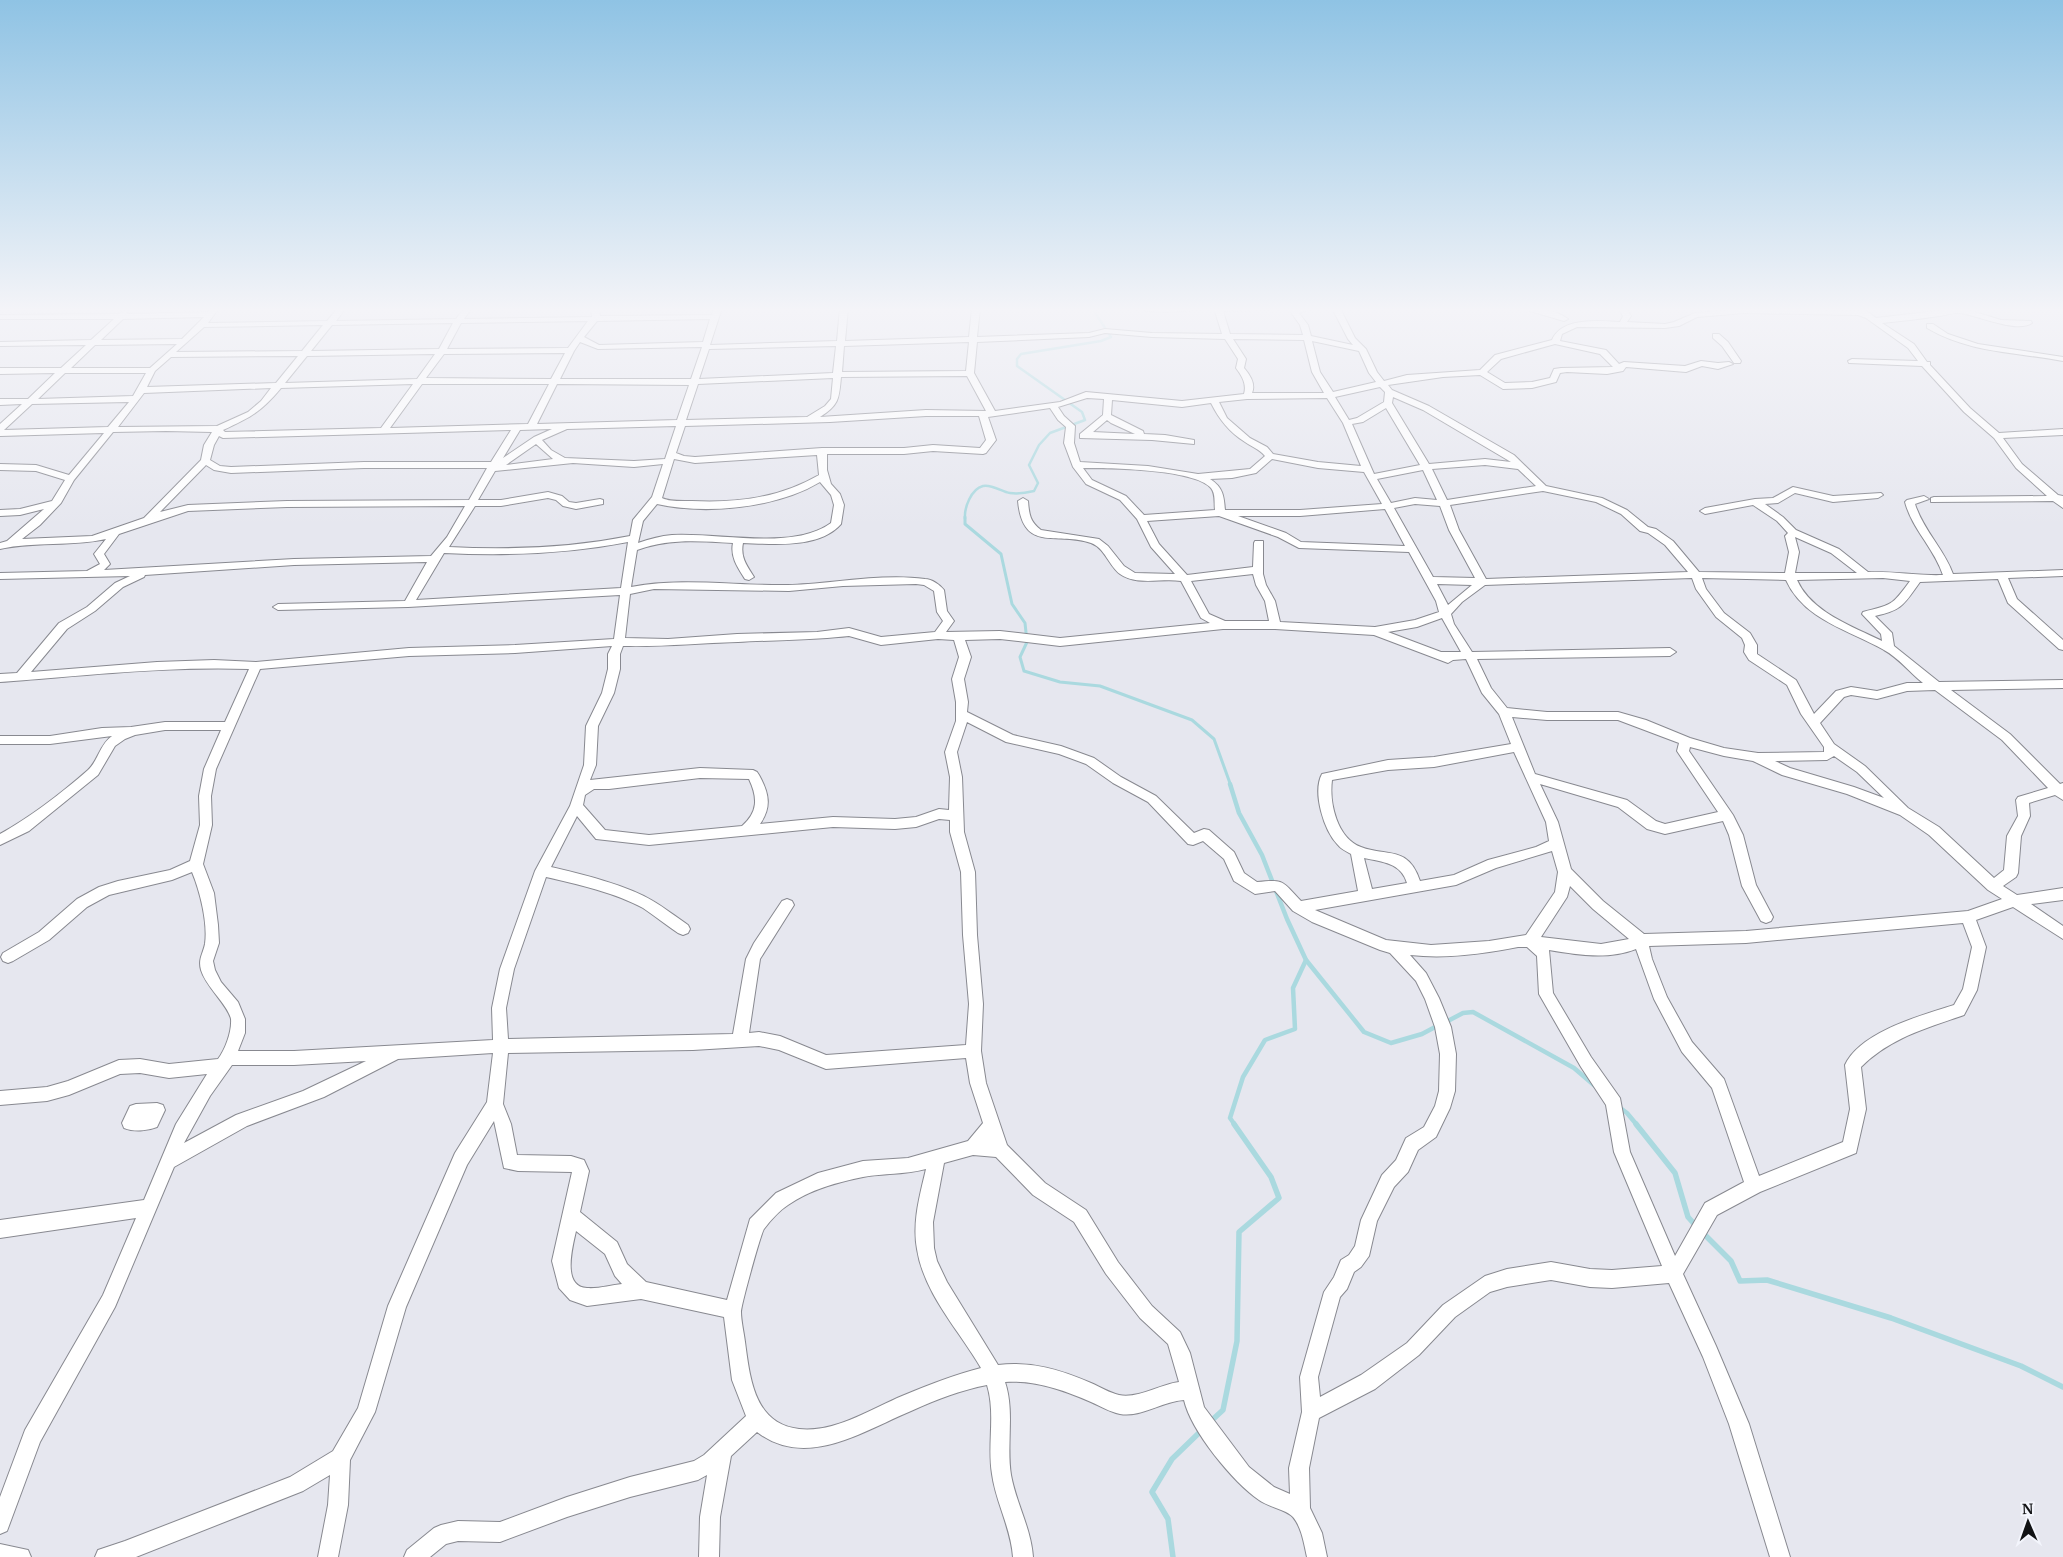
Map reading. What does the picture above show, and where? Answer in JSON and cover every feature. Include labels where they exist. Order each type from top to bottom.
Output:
[{"type":"street","points":[[0,428],[52,381]]},
{"type":"street","points":[[0,552],[36,523],[55,503],[70,479],[136,398],[147,381]]},
{"type":"street","points":[[0,433],[111,429],[218,429],[250,414],[264,403],[280,381]]},
{"type":"street","points":[[142,390],[419,381],[722,381]]},
{"type":"street","points":[[384,431],[419,381]]},
{"type":"street","points":[[808,419],[828,408],[835,399],[837,381]]},
{"type":"street","points":[[694,382],[671,454],[682,459],[695,460],[822,451],[904,451],[933,448],[966,451],[983,450],[991,440],[985,400],[974,381]]},
{"type":"street","points":[[1247,396],[1250,388],[1248,381]]},
{"type":"street","points":[[1322,381],[1347,423],[1369,473],[1430,580],[1446,613],[1449,624],[1486,690],[1504,712],[1530,777],[1552,822],[1556,843],[1566,872],[1598,905],[1641,940],[1645,959],[1661,999],[1687,1047],[1718,1084],[1754,1186]]},
{"type":"street","points":[[1379,381],[1389,392],[1426,408],[1511,458],[1542,488]]},
{"type":"street","points":[[218,429],[223,435],[808,419],[926,413],[987,414],[1052,406],[1086,395],[1182,404],[1247,396],[1331,395],[1396,381]]},
{"type":"street","points":[[1495,381],[1503,386],[1532,385],[1551,381]]},
{"type":"street","points":[[1940,381],[1967,410],[1997,436],[2019,466],[2060,501]]},
{"type":"street","points":[[532,426],[554,382]]},
{"type":"street","points":[[1389,392],[1388,403],[1426,467],[1444,503],[1454,530],[1476,573],[1483,582]]},
{"type":"street","points":[[0,402],[136,398]]},
{"type":"street","points":[[1069,443],[1086,434],[1107,416],[1108,398]]},
{"type":"street","points":[[985,400],[1019,411]]},
{"type":"street","points":[[1214,401],[1223,419],[1247,440],[1264,449],[1270,456],[1369,473],[1485,462],[1519,466]]},
{"type":"street","points":[[1347,423],[1360,420],[1388,403]]},
{"type":"street","points":[[1052,406],[1061,418],[1071,426],[1069,443],[1076,465],[1089,482],[1123,498],[1140,518],[1156,545],[1184,578],[1205,616],[1223,625]]},
{"type":"street","points":[[1107,416],[1114,422],[1147,436]]},
{"type":"street","points":[[494,467],[537,439],[569,425]]},
{"type":"street","points":[[408,604],[434,559],[451,538],[517,426]]},
{"type":"street","points":[[146,522],[205,461],[209,445],[218,429]]},
{"type":"street","points":[[1997,436],[2063,432]]},
{"type":"street","points":[[1086,434],[1147,436],[1191,442]]},
{"type":"street","points":[[537,439],[542,448],[550,455],[563,461]]},
{"type":"street","points":[[328,1557],[338,1505],[340,1458],[366,1412],[397,1306],[458,1167],[495,1104],[501,1046],[499,1008],[506,970],[523,928],[542,871],[577,800],[590,765],[592,726],[608,693],[614,669],[614,654],[619,642],[629,563],[638,520],[657,498],[673,447]]},
{"type":"street","points":[[441,550],[512,551],[634,543],[644,544],[675,538],[739,541],[811,537],[833,529],[836,524],[839,505],[835,494],[826,486],[823,476],[822,451]]},
{"type":"street","points":[[1196,477],[1232,475],[1253,471],[1270,456]]},
{"type":"street","points":[[205,461],[218,468],[231,470],[364,465],[494,467],[563,461],[634,464],[669,461]]},
{"type":"street","points":[[1076,465],[1132,467],[1196,477],[1212,483],[1221,497],[1220,513]]},
{"type":"street","points":[[0,467],[29,467],[52,470],[70,479]]},
{"type":"street","points":[[657,498],[660,502],[683,504],[770,501],[796,492],[823,476]]},
{"type":"street","points":[[1140,518],[1220,513],[1300,513],[1389,506],[1415,501],[1444,503],[1542,488],[1599,500],[1624,512],[1644,529],[1652,531],[1669,543],[1696,574],[1701,589],[1720,615],[1750,641],[1750,652],[1754,657],[1792,684],[1805,711],[1830,747],[1862,769],[1905,812]]},
{"type":"street","points":[[1705,511],[1755,502],[1774,501],[1793,490],[1813,493],[1828,498],[1853,499],[1878,495]]},
{"type":"street","points":[[0,546],[12,542],[90,539],[146,522],[166,513],[188,508],[287,504],[471,504],[522,501],[548,495],[559,498],[566,504],[576,506],[600,502]]},
{"type":"street","points":[[1950,578],[1940,555],[1912,513],[1910,502],[1929,499],[2060,501]]},
{"type":"street","points":[[1023,500],[1023,513],[1030,527],[1040,534],[1096,541],[1104,546],[1120,570],[1133,577],[1167,576],[1184,578],[1258,570]]},
{"type":"street","points":[[1755,502],[1780,519],[1794,534],[1790,536],[1794,553],[1790,576],[1799,597],[1814,610],[1874,643],[1889,648],[1936,687],[1969,708],[2006,737],[2062,791]]},
{"type":"street","points":[[0,513],[20,512],[55,503]]},
{"type":"street","points":[[1220,513],[1282,535],[1299,545],[1413,549]]},
{"type":"street","points":[[89,573],[104,566],[105,564],[99,554],[116,532]]},
{"type":"street","points":[[1797,533],[1804,540],[1827,547],[1841,554],[1865,575]]},
{"type":"street","points":[[739,541],[736,548],[737,556],[749,577]]},
{"type":"street","points":[[1259,543],[1258,570],[1261,585],[1272,610],[1274,625]]},
{"type":"street","points":[[0,576],[149,572],[294,562],[434,559]]},
{"type":"street","points":[[0,688],[64,626],[90,609],[119,585],[149,572]]},
{"type":"street","points":[[1430,580],[1483,582],[1662,577],[1696,574],[1865,575],[1917,579],[2063,573]]},
{"type":"street","points":[[2002,576],[2012,601],[2063,646]]},
{"type":"street","points":[[1889,648],[1886,634],[1867,614],[1890,609],[1901,601],[1917,579]]},
{"type":"street","points":[[278,608],[408,604],[627,590],[654,586],[789,588],[872,581],[927,582],[939,590],[942,612],[949,621],[938,634]]},
{"type":"street","points":[[9,678],[157,666],[214,664],[256,666],[410,652],[515,649],[619,642],[668,644],[737,638],[817,636],[849,632],[881,641],[938,634],[958,637],[1000,635],[1060,642],[1223,625],[1274,625],[1375,631],[1417,623],[1446,613],[1458,600],[1483,582]]},
{"type":"street","points":[[1375,631],[1440,656],[1472,662],[1670,652]]},
{"type":"street","points":[[958,637],[965,657],[958,680],[962,721],[951,752],[956,777],[957,832],[968,872],[970,935],[976,1004],[973,1051],[978,1083],[1000,1150],[1039,1189],[1080,1216],[1112,1268],[1146,1312],[1174,1338],[1181,1353],[1196,1412],[1242,1474],[1267,1494],[1300,1510]]},
{"type":"street","points":[[0,1524],[32,1436],[109,1301],[168,1162],[191,1114],[234,1046],[238,1019],[233,1007],[216,986],[206,961],[212,942],[211,925],[207,893],[196,864],[206,825],[205,796],[210,769],[256,666]]},
{"type":"street","points":[[1814,722],[1840,694],[1845,692],[1877,695],[1908,687],[2063,684]]},
{"type":"street","points":[[1504,712],[1547,716],[1618,716],[1642,723],[1686,741],[1724,752],[1756,757],[1827,756],[1830,754],[1830,747]]},
{"type":"street","points":[[962,714],[1010,739],[1061,750],[1090,761],[1117,780],[1152,799],[1193,840],[1204,834],[1229,856],[1240,877],[1255,888],[1278,885],[1298,907],[1317,918],[1382,945],[1431,951],[1489,947],[1518,941],[1530,941],[1597,950],[1613,949],[1641,940],[1746,937],[1968,917],[2014,900],[2063,894]]},
{"type":"street","points":[[0,740],[50,740],[102,732],[165,726],[228,726]]},
{"type":"street","points":[[0,840],[24,826],[94,772],[111,743],[133,730]]},
{"type":"street","points":[[1686,741],[1683,751],[1727,815],[1736,835],[1749,886],[1766,917]]},
{"type":"street","points":[[1416,888],[1410,870],[1393,858],[1357,852],[1344,842],[1334,830],[1324,795],[1326,777],[1388,765],[1410,765],[1518,747]]},
{"type":"street","points":[[1756,757],[1786,772],[1850,790],[1905,812],[1934,831],[1993,886],[2063,933]]},
{"type":"street","points":[[577,800],[592,784],[609,784],[700,773],[753,775],[760,789],[763,804],[757,821],[744,832]]},
{"type":"street","points":[[1530,777],[1622,803],[1652,825],[1665,829],[1727,815]]},
{"type":"street","points":[[1993,886],[2011,873],[2014,836],[2024,816],[2022,800],[2062,791]]},
{"type":"street","points":[[577,800],[602,835],[649,840],[833,822],[916,822],[939,814],[956,816]]},
{"type":"street","points":[[1298,907],[1456,880],[1493,864],[1540,851],[1556,843]]},
{"type":"street","points":[[1357,852],[1358,865],[1363,876],[1366,896]]},
{"type":"street","points":[[8,957],[36,942],[82,903],[104,891],[118,886],[172,875],[196,864]]},
{"type":"street","points":[[542,871],[571,877],[627,895],[648,904],[683,929]]},
{"type":"street","points":[[1530,941],[1562,893],[1566,872]]},
{"type":"street","points":[[740,1040],[753,959],[787,905]]},
{"type":"street","points":[[1674,1274],[1711,1209],[1754,1186],[1850,1147],[1858,1109],[1853,1065],[1865,1051],[1895,1032],[1959,1010],[1970,990],[1979,947],[1968,917]]},
{"type":"street","points":[[1530,941],[1544,954],[1546,994],[1586,1062],[1614,1103],[1622,1152],[1653,1228],[1710,1352],[1739,1424],[1780,1557]]},
{"type":"street","points":[[1317,1557],[1312,1533],[1300,1510],[1299,1468],[1311,1412],[1309,1377],[1316,1346],[1322,1333],[1333,1292],[1341,1283],[1347,1266],[1355,1261],[1363,1250],[1369,1220],[1388,1181],[1402,1166],[1412,1144],[1430,1132],[1442,1108],[1447,1091],[1448,1054],[1443,1027],[1432,998],[1417,973],[1404,961],[1393,946]]},
{"type":"street","points":[[0,1098],[47,1094],[69,1088],[119,1067],[140,1066],[170,1072],[224,1062],[501,1046],[770,1040],[826,1062],[973,1051]]},
{"type":"street","points":[[168,1162],[222,1130],[253,1115],[306,1097],[366,1070],[398,1051]]},
{"type":"street","points":[[495,1104],[503,1124],[510,1162],[518,1164],[571,1164],[578,1166],[581,1176],[570,1215],[561,1261],[566,1282],[576,1294],[587,1297],[641,1290],[721,1307],[732,1312]]},
{"type":"street","points":[[973,1147],[992,1125]]},
{"type":"street","points":[[1000,1150],[973,1147],[908,1166],[863,1169],[827,1179],[782,1199],[756,1225],[732,1312],[740,1378],[757,1419],[778,1435],[802,1439],[822,1437],[863,1424],[904,1404],[994,1375],[1038,1374],[1120,1405],[1130,1406],[1177,1389],[1191,1391]]},
{"type":"street","points":[[937,1157],[927,1199],[925,1246],[936,1279],[994,1375],[1000,1395],[1002,1480],[1019,1528],[1023,1557]]},
{"type":"street","points":[[0,1229],[148,1208]]},
{"type":"street","points":[[570,1215],[611,1248],[621,1270],[641,1290]]},
{"type":"street","points":[[1311,1412],[1368,1382],[1413,1349],[1449,1311],[1485,1285],[1507,1278],[1551,1271],[1590,1278],[1612,1279],[1674,1274]]},
{"type":"street","points":[[414,1557],[441,1535],[458,1531],[500,1532],[567,1506],[630,1487],[698,1470],[711,1462],[757,1419]]},
{"type":"street","points":[[709,1557],[709,1514],[722,1450]]},
{"type":"street","points":[[104,1557],[125,1551],[296,1484],[340,1458]]},
{"type":"street","points":[[0,1554],[21,1557]]},
{"type":"waterway","points":[[965,519],[969,500],[975,491],[983,486],[990,486],[1010,493],[1034,491],[1038,483],[1029,465],[1039,445],[1050,433],[1085,420],[1082,412],[1038,381]]},
{"type":"waterway","points":[[965,519],[965,524],[1001,554],[1012,604],[1025,623],[1027,642],[1020,657],[1024,671],[1060,682],[1100,686],[1192,720],[1214,739],[1231,786]]},
{"type":"waterway","points":[[1230,784],[1239,813],[1262,855],[1287,919],[1306,960]]},
{"type":"waterway","points":[[1235,1125],[1230,1118],[1243,1077],[1265,1040],[1295,1029],[1293,988],[1306,960]]},
{"type":"waterway","points":[[1306,960],[1364,1032],[1391,1043],[1422,1034],[1437,1026]]},
{"type":"waterway","points":[[1444,1023],[1463,1013],[1473,1012],[1574,1068],[1595,1086]]},
{"type":"waterway","points":[[1619,1107],[1637,1125]]},
{"type":"waterway","points":[[1211,1421],[1223,1410],[1237,1341],[1239,1232],[1279,1198],[1271,1177],[1234,1124]]},
{"type":"waterway","points":[[1636,1124],[1675,1173],[1688,1217],[1697,1227]]},
{"type":"waterway","points":[[1702,1232],[1731,1261],[1740,1281],[1767,1280],[1891,1318],[2021,1366],[2063,1387]]},
{"type":"waterway","points":[[1173,1557],[1168,1519],[1152,1492],[1172,1459],[1202,1430]]}]
